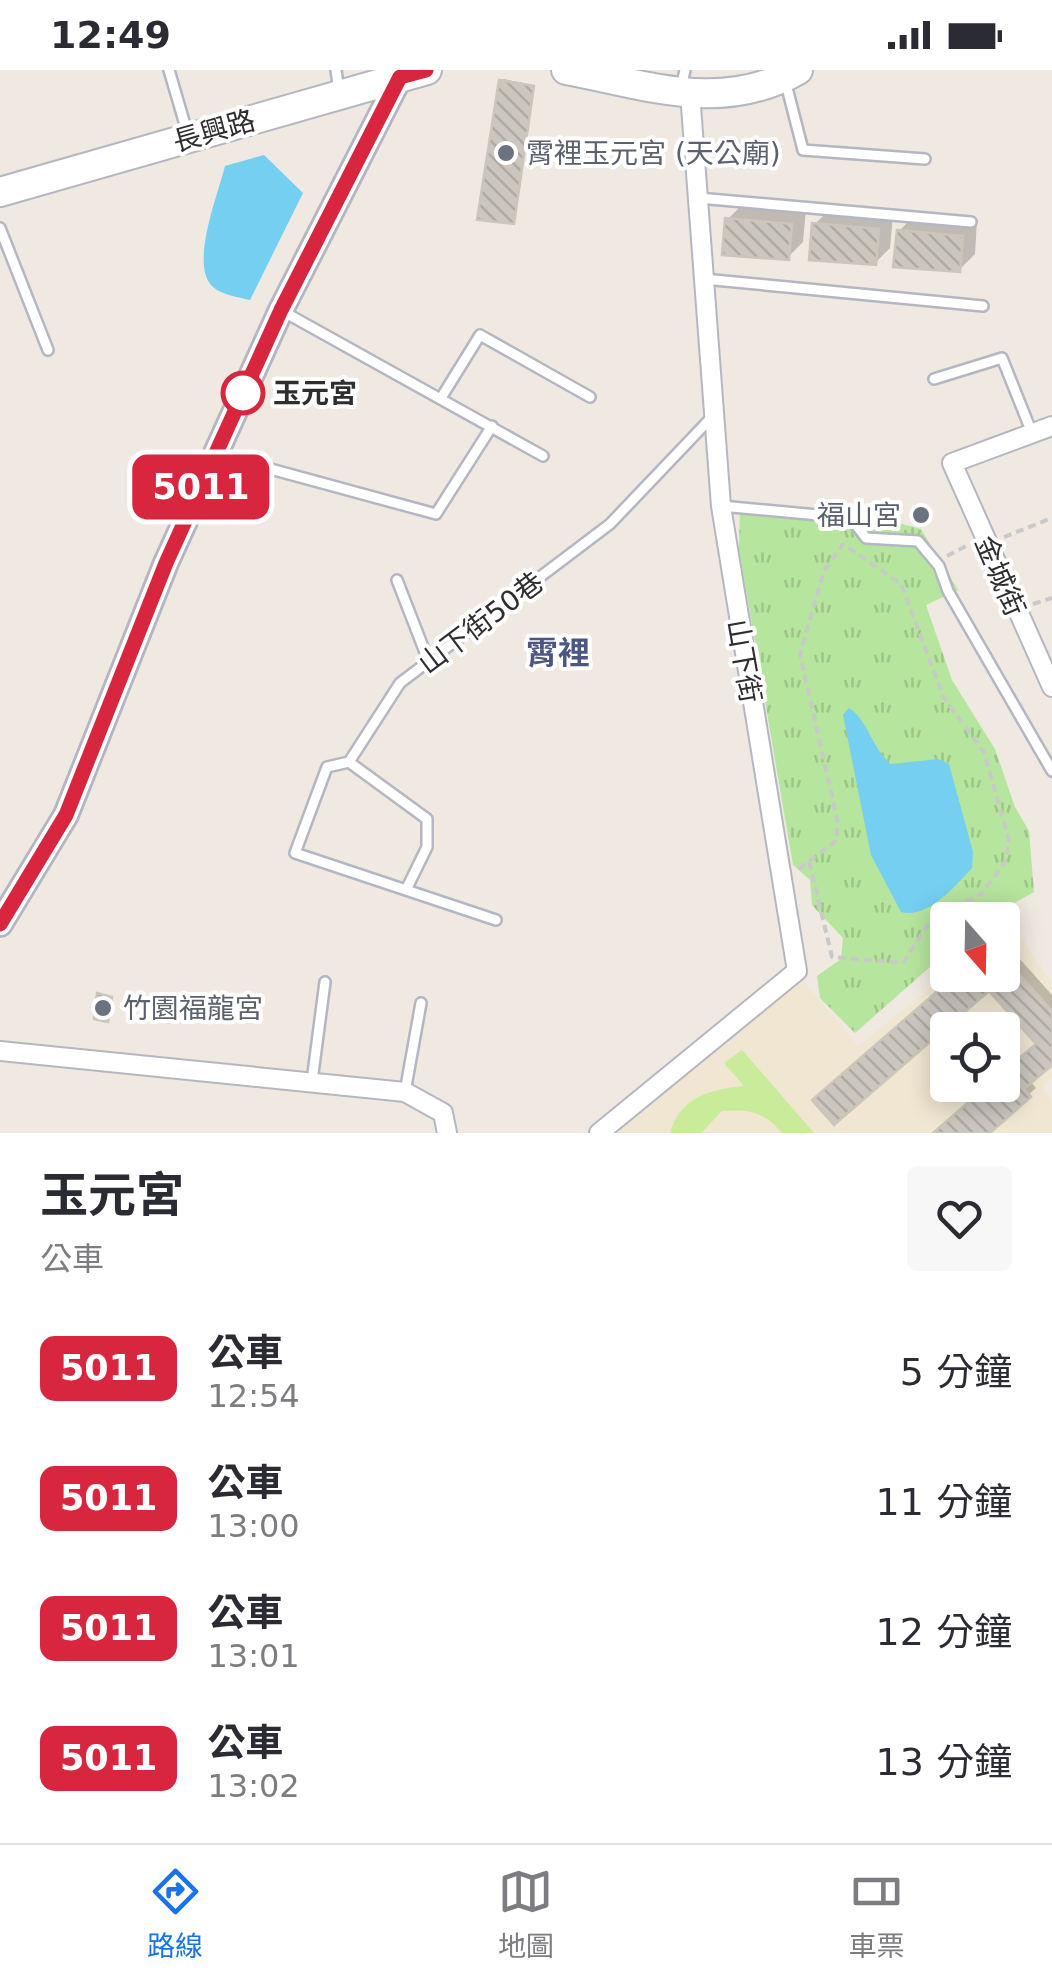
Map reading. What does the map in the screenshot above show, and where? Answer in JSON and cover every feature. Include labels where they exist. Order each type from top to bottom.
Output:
[{"type":"main road","points":[[566,70],[755,91],[791,74]]},
{"type":"main road","name":"長興路","points":[[0,192],[189,139],[338,82],[413,74]]},
{"type":"street","points":[[0,924],[66,815],[166,563],[281,310],[413,74]]},
{"type":"street","name":"山下街","points":[[599,1133],[797,971],[721,506],[698,198],[685,85]]},
{"type":"street","points":[[1032,434],[1052,426]]},
{"type":"street","name":"金城街","points":[[1032,434],[952,463],[1052,687]]},
{"type":"street","points":[[0,1051],[405,1092],[443,1113],[447,1133]]},
{"type":"lane","points":[[170,70],[189,139]]},
{"type":"lane","points":[[791,74],[803,150],[926,158]]},
{"type":"lane","points":[[698,198],[971,222]]},
{"type":"lane","points":[[0,228],[48,350]]},
{"type":"lane","points":[[704,280],[983,306]]},
{"type":"lane","points":[[281,310],[543,456]]},
{"type":"lane","points":[[441,398],[480,334],[590,396]]},
{"type":"lane","points":[[934,379],[1002,358],[1032,434]]},
{"type":"lane","name":"山下街50巷","points":[[406,890],[294,853],[327,767],[349,762],[400,683],[610,524],[712,418]]},
{"type":"lane","points":[[216,454],[436,514],[492,426]]},
{"type":"lane","points":[[721,506],[851,518],[866,538],[918,541],[936,562],[948,591],[1052,771]]},
{"type":"lane","points":[[397,580],[430,664]]},
{"type":"lane","points":[[349,762],[427,818],[427,846],[406,890],[496,920]]},
{"type":"lane","points":[[312,1082],[325,982]]},
{"type":"lane","points":[[405,1092],[421,1003]]},
{"type":"path","points":[[936,562],[1052,518]]},
{"type":"path","points":[[782,882],[809,861],[836,840],[837,820],[800,654],[824,571],[843,544],[902,584],[944,698],[984,752],[1009,840],[1004,862],[982,894],[932,918],[903,964],[832,957],[809,861]]},
{"type":"shaded area","points":[[1020,937],[1052,983],[1052,1078],[1042,1087],[1052,1101],[1052,1133],[590,1133],[803,981],[858,1046],[930,988],[930,992],[1020,992]]},
{"type":"green space","points":[[740,504],[854,511],[921,529],[958,590],[926,605],[952,680],[995,749],[1015,807],[1029,831],[1034,892],[1016,902],[930,902],[930,967],[855,1033],[820,998],[817,976],[841,959],[843,938],[812,905],[810,880],[793,865],[739,549]]},
{"type":"green space","points":[[742,1050],[814,1133],[782,1133],[762,1116],[722,1111],[701,1133],[670,1133],[681,1111],[698,1098],[744,1086],[724,1063]]},
{"type":"water","points":[[264,155],[303,193],[250,300],[213,287],[206,277],[204,247],[225,166]]},
{"type":"water","points":[[849,708],[861,719],[891,764],[938,759],[949,764],[973,852],[972,868],[940,899],[921,911],[901,912],[871,855],[843,715]]},
{"type":"building","name":"霄裡玉元宮 (天公廟)","points":[[499,80],[534,86],[514,224],[477,220]]},
{"type":"building","points":[[725,218],[792,224],[789,260],[722,255]]},
{"type":"building","points":[[812,223],[879,229],[876,265],[809,260]]},
{"type":"building","points":[[897,230],[963,236],[960,272],[893,267]]},
{"type":"building","points":[[1020,975],[1052,1011],[1052,1065],[1024,1089],[1020,1085],[1020,1057],[1036,1044],[1020,1026],[1020,1012],[1008,1012],[990,992],[1020,992]]},
{"type":"building","points":[[936,992],[988,992],[965,1012],[930,1012],[930,1042],[834,1125],[812,1100]]},
{"type":"building","name":"竹園福龍宮","points":[[97,993],[112,997],[108,1022],[94,1019]]},
{"type":"building","points":[[1020,1085],[1031,1097],[990,1133],[933,1133],[969,1102],[1020,1102]]},
{"type":"bus line","name":"5011","points":[[0,924],[66,815],[166,563],[281,310],[400,77],[426,70]]},
{"type":"place","name":"霄裡玉元宮 (天公廟)","points":[[506,153]]},
{"type":"place","name":"玉元宮","points":[[243,393]]},
{"type":"place","name":"福山宮","points":[[921,515]]},
{"type":"place","name":"竹園福龍宮","points":[[103,1008]]},
{"type":"district","name":"霄裡","points":[[558,653]]}]
